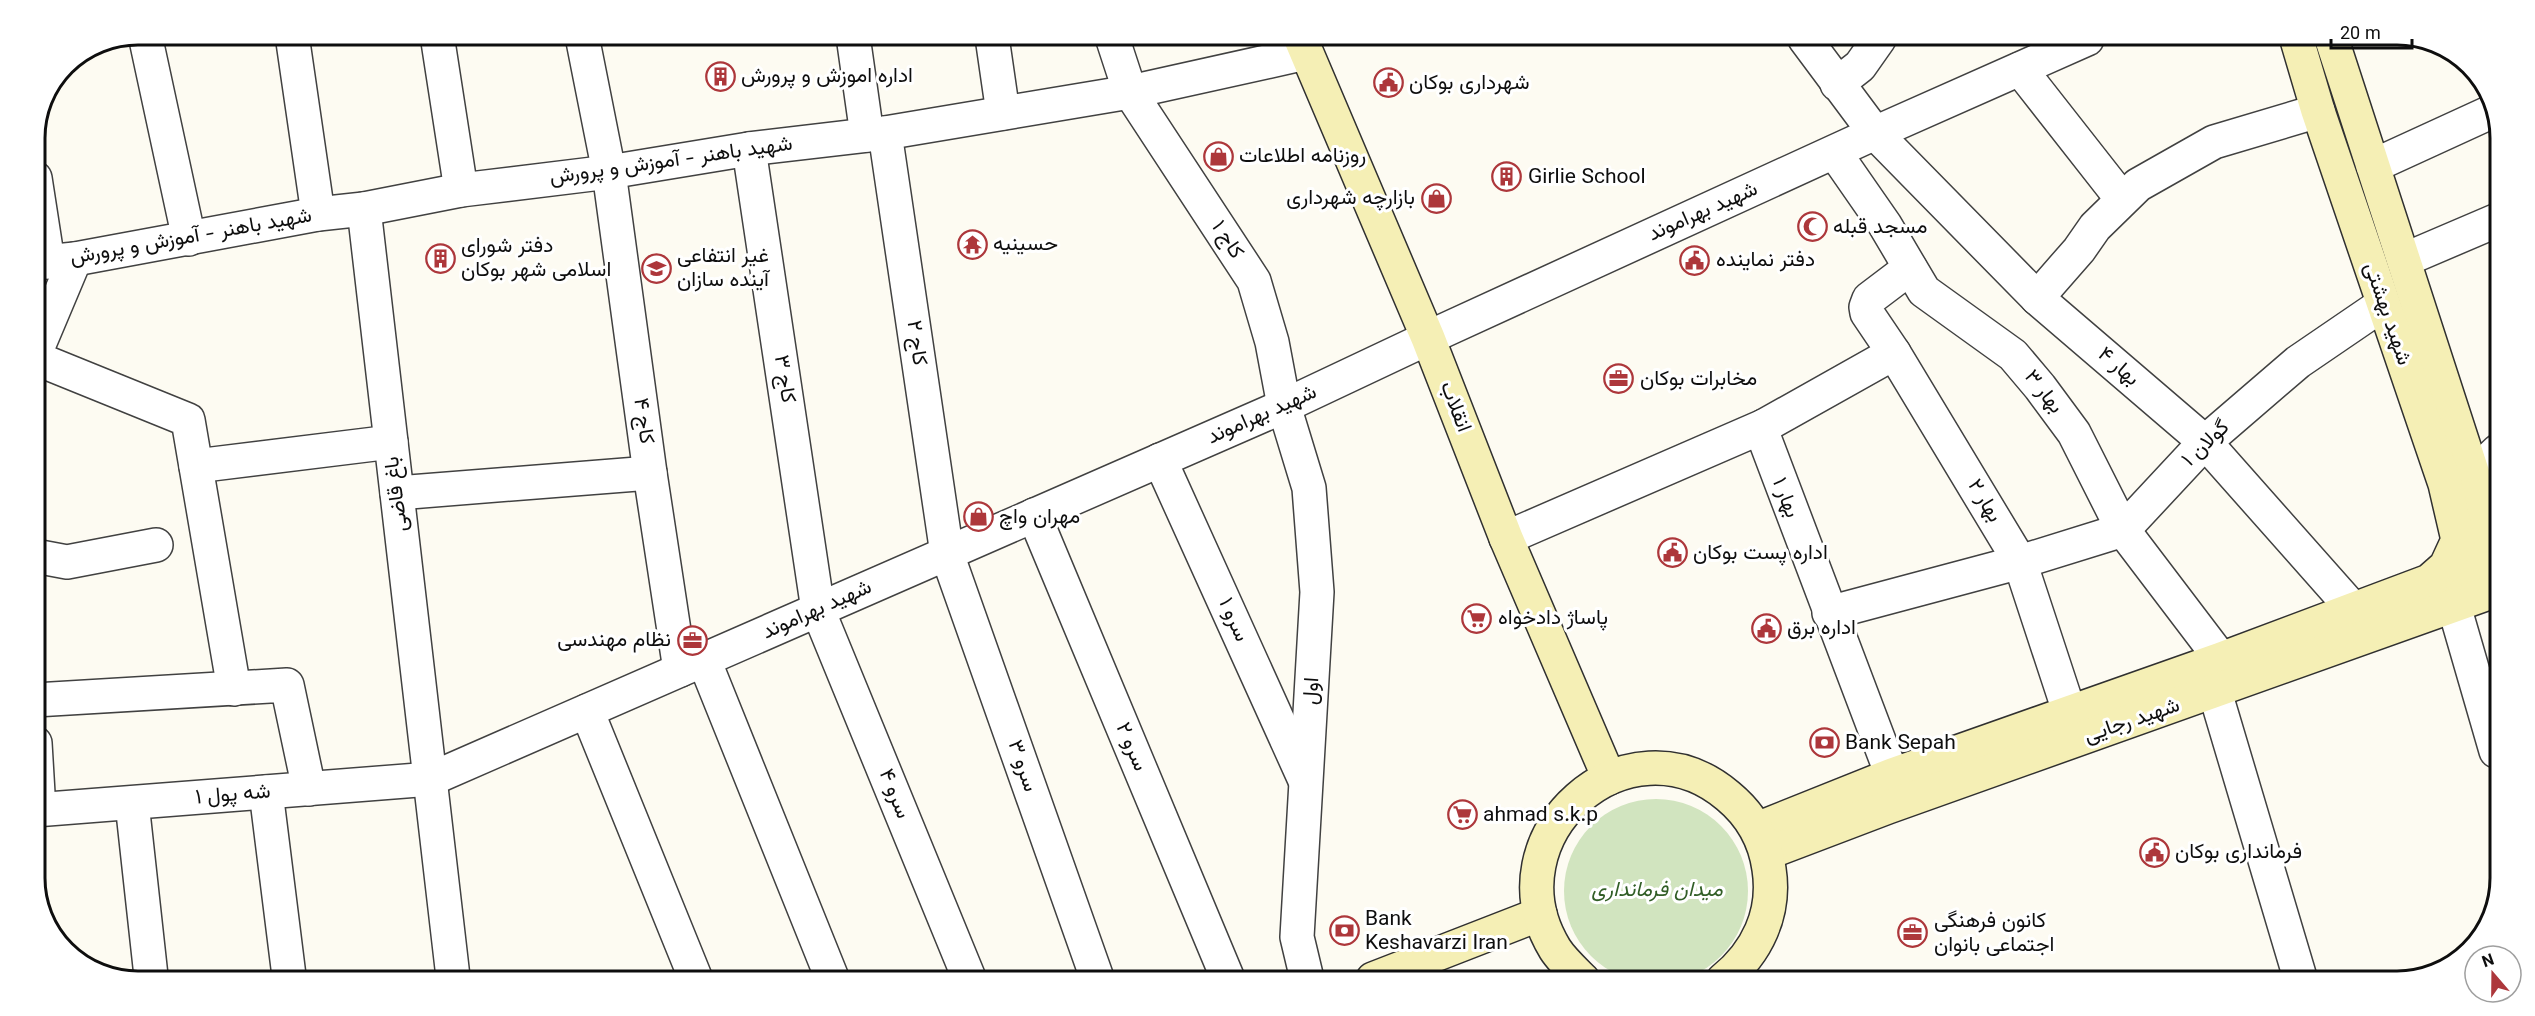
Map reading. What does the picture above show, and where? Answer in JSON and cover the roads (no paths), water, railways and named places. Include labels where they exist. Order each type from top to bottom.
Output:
[{"type":"main road","name":"انقلاب","points":[[1303,45],[1428,338],[1506,538],[1609,778]]},
{"type":"main road","name":"شهید بهشتی","points":[[2298,45],[2318,111],[2445,484],[2458,540],[2446,566],[2441,599]]},
{"type":"main road","name":"شهید بهشتی","points":[[2334,45],[2474,474],[2490,515],[2484,557],[2468,587],[2441,599]]},
{"type":"main road","name":"شهید رجایی","points":[[1762,841],[1892,775],[2221,659],[2353,609],[2490,591]]},
{"type":"main road","name":"شهید رجایی","points":[[1762,841],[1888,807],[2215,692],[2441,599]]},
{"type":"main road","points":[[1574,971],[1556,950],[1540,914],[1536,882],[1543,849],[1557,819],[1580,795],[1609,778],[1636,770],[1665,769],[1693,775],[1718,788],[1740,806],[1762,841],[1772,883],[1768,913],[1758,942],[1756,971]]},
{"type":"main road","points":[[1394,971],[1540,914]]},
{"type":"main road","points":[[1734,971],[1758,942]]},
{"type":"street","points":[[147,45],[189,239]]},
{"type":"street","points":[[293,45],[318,214]]},
{"type":"street","points":[[439,45],[461,190]]},
{"type":"street","name":"کاج ۴","points":[[584,45],[609,172],[650,473],[692,665],[829,971]]},
{"type":"street","name":"کاج ۲","points":[[855,45],[876,134],[947,554]]},
{"type":"street","points":[[993,45],[1003,113]]},
{"type":"street","name":"کاج ۱","points":[[1115,45],[1130,92],[1254,281],[1272,342],[1284,406]]},
{"type":"street","name":"شهید باهنر - آموزش و پرورش","points":[[53,261],[189,239],[318,214],[364,209],[461,190],[609,172],[749,149],[876,134],[1130,92],[1303,45]]},
{"type":"street","name":"بهار ۴","points":[[1809,45],[1875,133],[2037,298],[2205,442],[2353,609]]},
{"type":"street","points":[[1837,84],[1860,66],[1876,45]]},
{"type":"street","name":"شهید بهراموند","points":[[431,779],[1284,406],[1835,153],[2028,56],[2066,45]]},
{"type":"street","points":[[2028,56],[2122,199]]},
{"type":"street","points":[[2037,298],[2079,250],[2095,227],[2138,184],[2214,142],[2318,111]]},
{"type":"street","points":[[2373,166],[2486,114]]},
{"type":"street","name":"کاج ۳","points":[[749,149],[818,609]]},
{"type":"street","name":"بهار ۳","points":[[1835,153],[1885,225],[1924,291],[2013,355],[2040,387],[2074,433],[2123,530],[2221,659]]},
{"type":"street","name":"باغ قاضی","points":[[364,209],[452,971]]},
{"type":"street","points":[[2404,260],[2490,223]]},
{"type":"street","points":[[45,224],[53,261],[45,303]]},
{"type":"street","name":"بهار ۲","points":[[1910,268],[1869,299],[1866,307],[1867,313],[1894,353],[2020,562],[2069,711]]},
{"type":"street","name":"گولان ۱","points":[[1829,613],[2020,562],[2123,530],[2205,442],[2298,362],[2383,304]]},
{"type":"street","points":[[1506,538],[1764,426],[1894,353]]},
{"type":"street","points":[[45,360],[188,420],[234,688]]},
{"type":"street","name":"اول","points":[[1284,406],[1309,488],[1317,592],[1297,937],[1305,971]]},
{"type":"street","name":"بهار ۱","points":[[1764,426],[1764,443],[1892,775]]},
{"type":"street","points":[[196,466],[391,442]]},
{"type":"street","points":[[2474,474],[2490,459]]},
{"type":"street","name":"سرو ۱","points":[[1160,460],[1305,780]]},
{"type":"street","points":[[397,493],[650,473]]},
{"type":"street","name":"سرو ۲","points":[[1034,515],[1225,971]]},
{"type":"street","points":[[45,558],[67,561],[156,545]]},
{"type":"street","name":"سرو ۳","points":[[947,554],[1095,971]]},
{"type":"street","points":[[2441,599],[2490,730]]},
{"type":"street","name":"سرو ۴","points":[[818,609],[966,971]]},
{"type":"street","points":[[45,699],[287,685],[309,789]]},
{"type":"street","points":[[2215,692],[2298,971]]},
{"type":"street","points":[[587,711],[693,971]]},
{"type":"street","name":"شه پول ۱","points":[[45,809],[431,779]]},
{"type":"street","points":[[266,792],[288,971]]},
{"type":"street","points":[[132,803],[150,971]]},
{"type":"place","name":"اداره اموزش و پرورش","points":[[720,76]]},
{"type":"place","name":"شهرداری بوکان","points":[[1388,83]]},
{"type":"place","name":"روزنامه اطلاعات","points":[[1218,156]]},
{"type":"place","name":"Girlie School","points":[[1507,177]]},
{"type":"place","name":"بازارچه شهرداری","points":[[1436,198]]},
{"type":"place","name":"مسجد قبله","points":[[1812,227]]},
{"type":"place","name":"حسینیه","points":[[972,244]]},
{"type":"place","name":"دفتر شورای اسلامی شهر بوکان","points":[[440,258]]},
{"type":"place","name":"دفتر نماینده","points":[[1695,260]]},
{"type":"place","name":"غیر انتفاعی آینده سازان","points":[[656,268]]},
{"type":"place","name":"مخابرات بوکان","points":[[1619,379]]},
{"type":"place","name":"مهران واچ","points":[[978,517]]},
{"type":"place","name":"اداره پست بوکان","points":[[1672,553]]},
{"type":"place","name":"پاساژ دادخواه","points":[[1477,618]]},
{"type":"place","name":"اداره برق","points":[[1766,628]]},
{"type":"place","name":"نظام مهندسی","points":[[692,640]]},
{"type":"place","name":"Bank Sepah","points":[[1824,743]]},
{"type":"place","name":"ahmad s.k.p","points":[[1462,815]]},
{"type":"place","name":"فرمانداری بوکان","points":[[2154,852]]},
{"type":"place","name":"Bank Keshavarzi Iran","points":[[1344,931]]},
{"type":"place","name":"کانون فرهنگی اجتماعی بانوان","points":[[1913,933]]},
{"type":"park label","name":"میدان فرمانداری","points":[[1657,890]]}]
